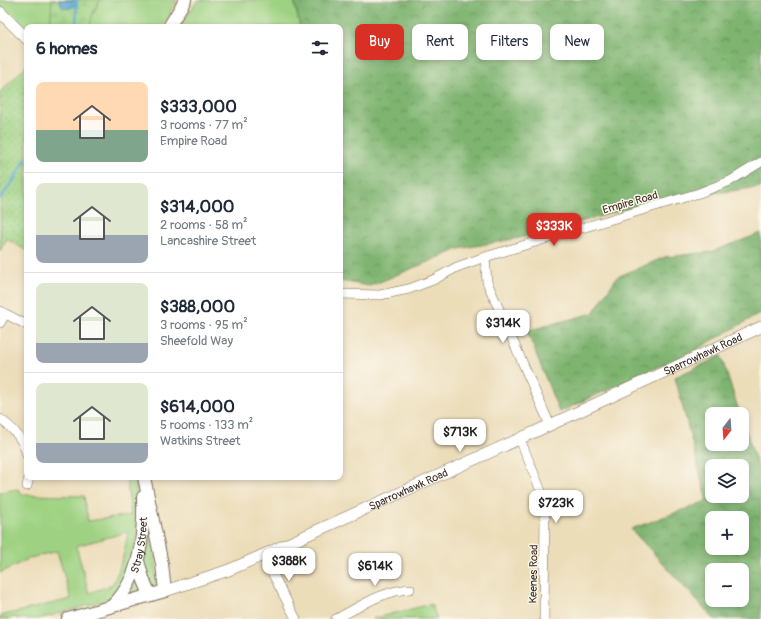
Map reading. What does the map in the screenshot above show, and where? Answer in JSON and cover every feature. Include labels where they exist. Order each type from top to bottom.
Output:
[{"type":"main road","points":[[171,24],[185,0]]},
{"type":"main road","name":"Stray Street","points":[[112,606],[122,596],[128,586],[138,559],[142,536],[143,480]]},
{"type":"main road","name":"Stray Street","points":[[144,480],[162,564],[165,591]]},
{"type":"main road","points":[[138,559],[143,578],[150,595]]},
{"type":"main road","name":"Sparrowhawk Road","points":[[68,619],[165,591]]},
{"type":"street","points":[[0,12],[24,36]]},
{"type":"street","name":"Empire Road","points":[[343,294],[380,295],[409,289],[433,280],[457,267],[485,257],[687,198],[722,185],[761,162]]},
{"type":"street","points":[[485,257],[487,282],[550,425]]},
{"type":"street","points":[[0,324],[3,313],[24,324]]},
{"type":"street","name":"Sparrowhawk Road","points":[[165,591],[229,570],[263,555],[520,439],[761,327]]},
{"type":"street","points":[[0,419],[10,426],[20,438],[24,448]]},
{"type":"street","name":"Keenes Road","points":[[520,439],[541,491],[545,509],[544,619]]},
{"type":"street","points":[[263,555],[296,619]]},
{"type":"street","points":[[336,619],[370,600],[392,592],[410,589]]},
{"type":"green space","points":[[0,0],[177,0],[165,24],[24,24],[24,30],[0,6]]},
{"type":"green space","points":[[52,0],[100,0],[92,16],[91,24],[50,24]]},
{"type":"green space","points":[[198,0],[294,0],[299,24],[182,24]]},
{"type":"green space","points":[[294,0],[761,0],[761,187],[654,201],[535,235],[459,249],[370,286],[343,282],[343,24],[299,24]]},
{"type":"green space","points":[[24,68],[24,249],[7,239],[0,251],[0,92]]},
{"type":"green space","points":[[761,233],[761,313],[697,349],[559,412],[527,331],[593,313],[617,277],[665,257],[711,252]]},
{"type":"green space","points":[[721,356],[738,407],[705,407],[705,451],[749,451],[749,440],[759,470],[761,470],[761,619],[714,619],[631,529],[705,502],[705,503],[749,503],[749,459],[705,459],[705,493],[675,377]]},
{"type":"green space","points":[[126,480],[135,480],[139,511],[138,529],[130,570],[114,596],[104,601],[39,619],[17,619],[16,617],[0,619],[0,616],[71,599],[57,551],[30,558],[0,573],[0,492],[18,489],[21,493],[26,495],[84,496],[88,521],[131,515]],"holes":[[[128,532],[124,553],[112,585],[89,593],[76,546]]]},
{"type":"green space","points":[[148,524],[156,563],[156,584],[153,587],[143,568]]},
{"type":"green space","points":[[137,578],[142,590],[132,592],[132,590]]},
{"type":"green space","points":[[431,604],[437,619],[372,619]]},
{"type":"water","points":[[59,0],[78,0],[75,6],[68,9],[62,7]]},
{"type":"waterway","points":[[76,24],[77,0]]},
{"type":"waterway","points":[[0,199],[24,162]]}]
